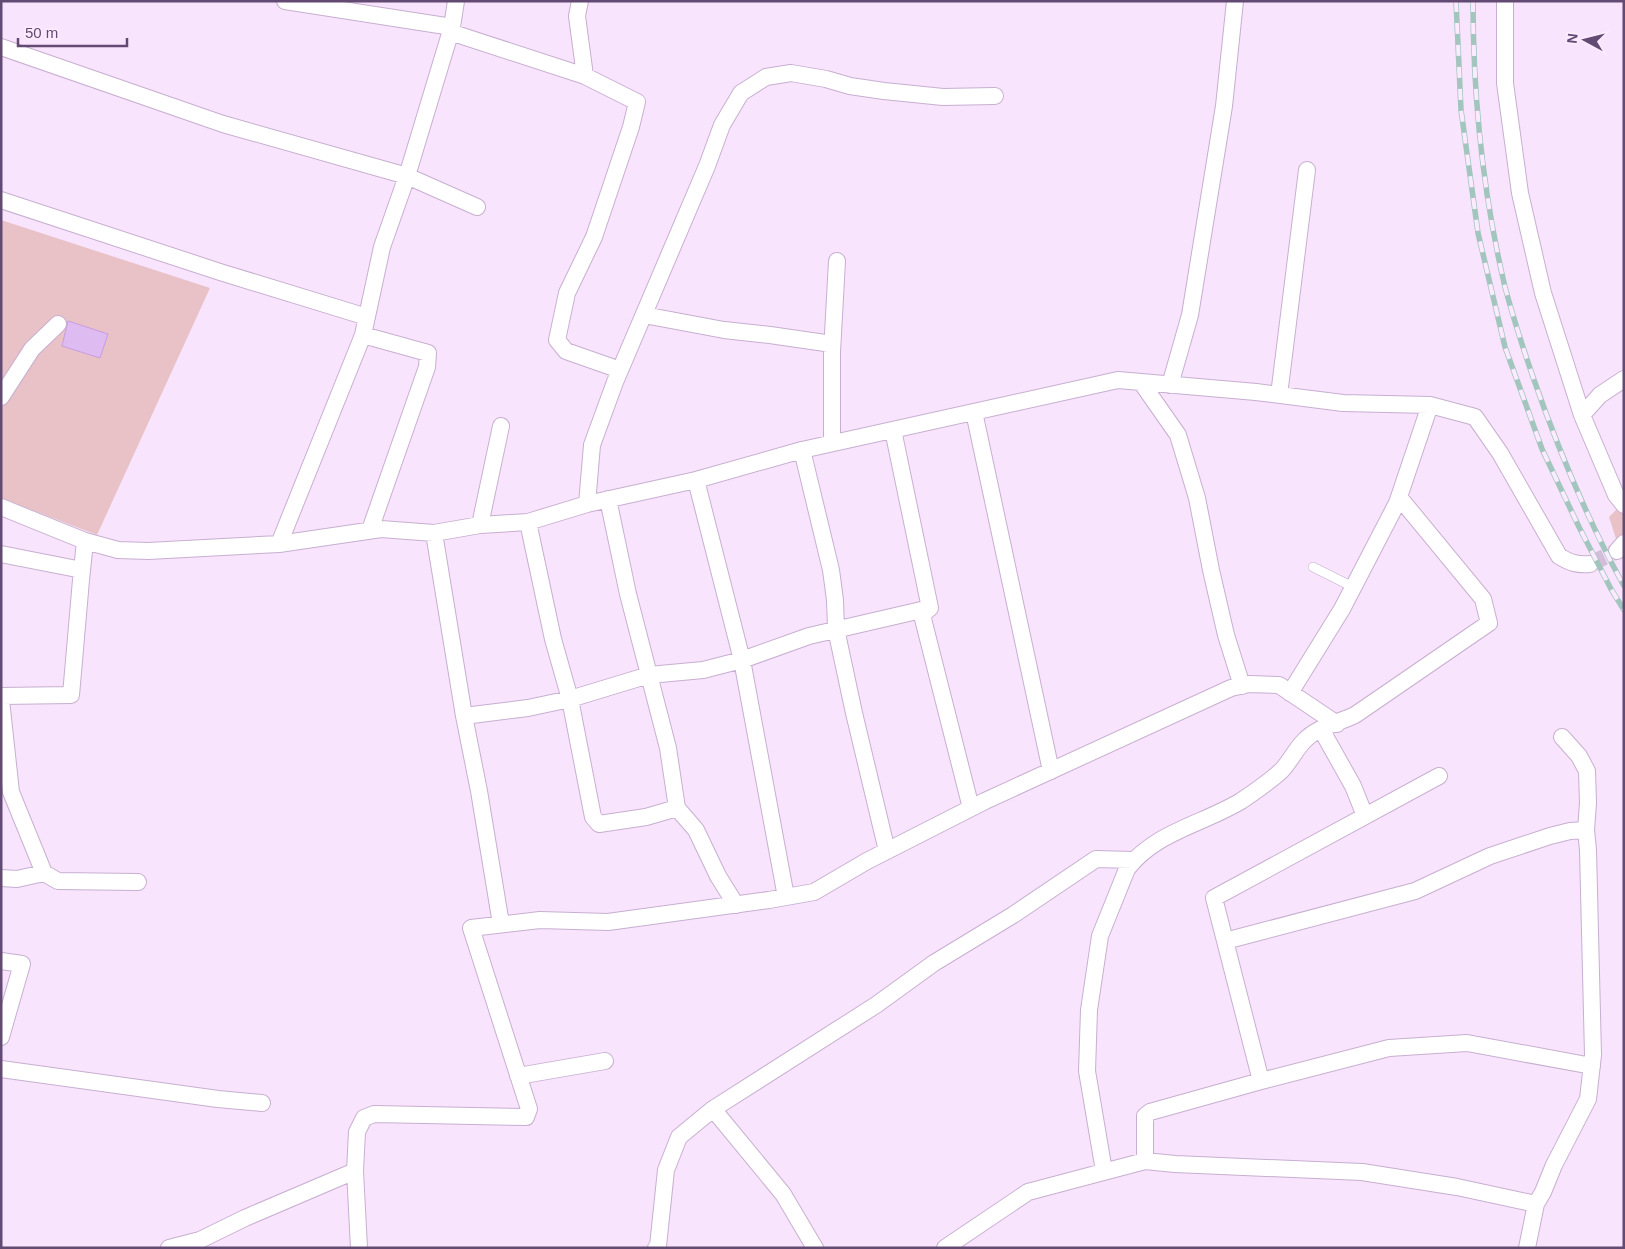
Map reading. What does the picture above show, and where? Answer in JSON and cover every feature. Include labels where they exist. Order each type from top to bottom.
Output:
[{"type":"street","points":[[285,1],[451,29],[585,76],[637,102],[631,127],[594,237],[567,293],[557,340],[566,351],[620,370]]},
{"type":"street","points":[[280,544],[363,335],[382,247],[407,176],[451,29],[456,1]]},
{"type":"street","points":[[580,1],[577,16],[585,76]]},
{"type":"street","points":[[1170,385],[1190,315],[1224,106],[1235,1]]},
{"type":"street","points":[[1505,1],[1505,83],[1520,193],[1543,293],[1582,415],[1616,495],[1624,505]]},
{"type":"street","points":[[1,47],[223,124],[407,176],[477,207]]},
{"type":"street","points":[[587,504],[592,445],[620,370],[707,166],[722,125],[741,93],[766,77],[791,73],[826,79],[850,86],[884,91],[943,97],[995,96]]},
{"type":"street","points":[[1279,395],[1306,170]]},
{"type":"street","points":[[1,200],[220,272],[367,317]]},
{"type":"street","points":[[832,443],[832,344],[837,261]]},
{"type":"street","points":[[644,314],[724,330],[832,344]]},
{"type":"street","points":[[1,397],[32,350],[58,324]]},
{"type":"street","points":[[363,335],[428,353],[427,367],[370,530]]},
{"type":"street","points":[[1582,415],[1600,395],[1624,379]]},
{"type":"street","points":[[1,507],[86,541],[118,550],[148,551],[280,544],[381,529],[434,533],[480,525],[528,522],[587,504],[696,480],[802,450],[1118,380],[1343,403],[1430,405],[1475,417],[1500,453],[1559,556],[1575,564],[1590,564]]},
{"type":"street","points":[[1141,382],[1178,435],[1197,498],[1224,626],[1242,686]]},
{"type":"street","points":[[1290,694],[1342,609],[1399,497],[1430,405]]},
{"type":"street","points":[[974,412],[1051,771]]},
{"type":"street","points":[[480,525],[501,426]]},
{"type":"street","points":[[893,430],[930,608]]},
{"type":"street","points":[[802,450],[831,570],[836,629],[854,713],[888,851]]},
{"type":"street","points":[[696,480],[742,660],[786,897]]},
{"type":"street","points":[[1104,1171],[1086,1070],[1089,1010],[1100,936],[1127,869],[1133,860],[1158,841],[1240,801],[1280,772],[1304,741],[1321,729],[1355,715],[1489,623],[1484,600],[1399,497]]},
{"type":"street","points":[[608,499],[628,594],[668,748],[677,808],[696,830],[718,876],[736,905]]},
{"type":"street","points":[[528,522],[553,639],[570,699],[592,816],[599,824],[646,817],[677,808]]},
{"type":"street","points":[[434,533],[501,924]]},
{"type":"street","points":[[1,696],[71,695],[86,541]]},
{"type":"street","points":[[1,554],[82,570]]},
{"type":"street","points":[[464,716],[528,708],[570,699],[649,675],[703,670],[742,660],[809,636],[930,608]]},
{"type":"street","points":[[930,608],[922,615],[971,808]]},
{"type":"street","points":[[358,1248],[355,1171],[357,1132],[364,1118],[374,1114],[526,1117],[529,1109],[471,928],[540,920],[608,922],[736,905],[814,892],[971,808],[1230,688],[1249,684],[1279,685],[1337,724]]},
{"type":"street","points":[[1,700],[11,792],[44,873],[58,881],[138,882]]},
{"type":"street","points":[[1321,729],[1353,786],[1365,816]]},
{"type":"street","points":[[1527,1248],[1536,1204],[1588,1099],[1593,1055],[1586,771],[1579,756],[1562,737]]},
{"type":"street","points":[[1262,1081],[1214,898],[1439,776]]},
{"type":"street","points":[[1225,941],[1414,891],[1490,856],[1550,836],[1570,831],[1586,830]]},
{"type":"street","points":[[658,1247],[666,1170],[679,1137],[713,1109],[876,1005],[934,963],[1013,915],[1096,859],[1133,860]]},
{"type":"street","points":[[1,878],[17,879],[44,873]]},
{"type":"street","points":[[1,961],[22,964],[1,1037]]},
{"type":"street","points":[[1145,1161],[1144,1123],[1145,1116],[1150,1112],[1389,1048],[1467,1043],[1592,1066]]},
{"type":"street","points":[[518,1076],[605,1062]]},
{"type":"street","points":[[1,1069],[218,1099],[262,1103]]},
{"type":"street","points":[[713,1109],[783,1194],[815,1248]]},
{"type":"street","points":[[945,1248],[1028,1192],[1145,1161],[1362,1172],[1457,1187],[1536,1204]]},
{"type":"street","points":[[169,1248],[200,1240],[245,1218],[355,1171]]},
{"type":"lane","points":[[1313,567],[1353,588]]},
{"type":"shaded area","points":[[1,220],[210,288],[97,535],[1,498]]},
{"type":"shaded area","points":[[1624,502],[1624,554],[1618,545],[1609,517]]},
{"type":"building","points":[[68,321],[108,334],[100,358],[62,346]]},
{"type":"tunnel","points":[[1590,564],[1617,551]]},
{"type":"railway","points":[[1456,1],[1461,110],[1478,233],[1505,347],[1542,449],[1579,527],[1624,610]]},
{"type":"railway","points":[[1473,1],[1477,109],[1485,181],[1505,287],[1529,366],[1563,457],[1598,535],[1624,586]]}]
